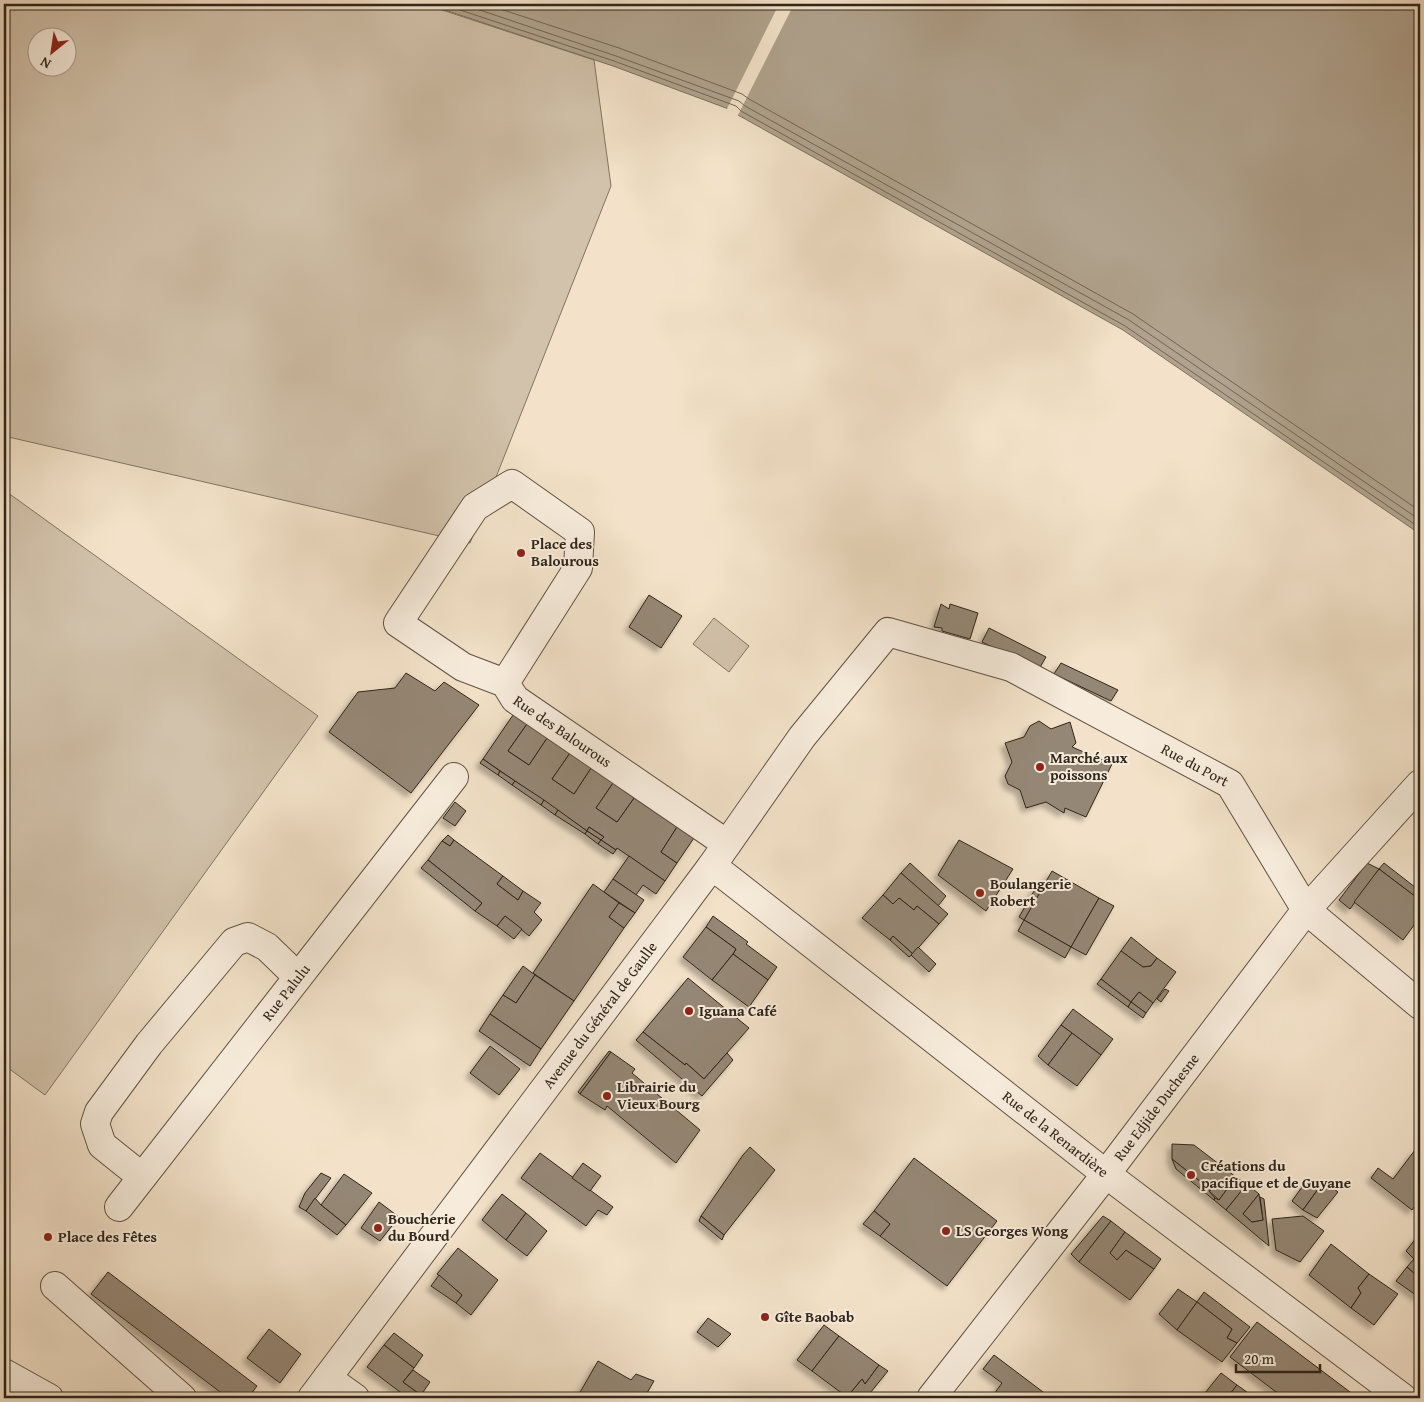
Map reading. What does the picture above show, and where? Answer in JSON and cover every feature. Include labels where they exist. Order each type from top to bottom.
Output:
[{"type":"street","name":"Rue des Balourous","points":[[505,683],[578,568],[580,532],[512,484],[475,508],[398,623],[463,667],[505,683],[515,699],[727,844]]},
{"type":"street","name":"Avenue du Général de Gaulle","points":[[319,1388],[711,867],[802,737],[888,632]]},
{"type":"street","name":"Rue du Port","points":[[888,632],[1011,668],[1230,784],[1306,910],[1420,1005]]},
{"type":"street","name":"Rue Palulu","points":[[119,1207],[454,777]]},
{"type":"street","name":"Rue Edjide Duchesne","points":[[931,1398],[1106,1174],[1306,910],[1420,784]]},
{"type":"street","name":"Rue de la Renardière","points":[[711,867],[724,875],[1106,1174],[1403,1398]]},
{"type":"street","points":[[142,1177],[102,1145],[95,1124],[99,1112],[149,1044],[234,942],[248,937],[267,947],[298,977]]},
{"type":"street","points":[[55,1286],[182,1398]]},
{"type":"street","points":[[4,1373],[49,1398]]},
{"type":"street","points":[[319,1388],[355,1398]]},
{"type":"shaded area","points":[[4,4],[424,4],[594,60],[611,186],[470,543],[4,436]]},
{"type":"shaded area","points":[[4,490],[318,716],[45,1095],[4,1065]]},
{"type":"shaded area","points":[[714,618],[749,646],[729,672],[693,644]]},
{"type":"water","points":[[427,4],[1420,4],[1420,534],[1123,330],[738,115],[734,111],[613,66]]},
{"type":"pier","points":[[779,4],[794,4],[737,117],[726,111]]},
{"type":"building","points":[[649,595],[682,616],[661,648],[629,627]]},
{"type":"building","points":[[941,604],[949,609],[950,604],[978,613],[970,639],[942,631],[942,628],[934,627]]},
{"type":"building","points":[[989,628],[1046,657],[1039,669],[982,642]]},
{"type":"building","points":[[1061,663],[1118,690],[1111,701],[1054,674]]},
{"type":"building","points":[[406,673],[435,691],[444,682],[479,705],[411,793],[329,732],[358,692],[395,688]]},
{"type":"building","points":[[513,715],[527,724],[508,751],[529,765],[547,738],[570,753],[552,779],[574,794],[591,768],[613,783],[596,808],[617,822],[634,798],[677,827],[661,852],[677,863],[665,881],[617,848],[616,850],[601,840],[604,837],[589,827],[587,831],[483,759]]},
{"type":"building","points":[[1039,721],[1051,729],[1070,722],[1076,743],[1072,747],[1112,764],[1086,817],[1065,808],[1064,813],[1046,802],[1026,808],[1020,790],[1008,784],[1005,776],[1012,762],[1005,743],[1024,737],[1030,726]]},
{"type":"building","points":[[527,724],[547,738],[529,765],[508,751]]},
{"type":"building","points":[[570,753],[591,768],[574,794],[552,779]]},
{"type":"building","points":[[483,759],[500,771],[498,775],[480,763]]},
{"type":"building","points":[[500,771],[515,781],[512,785],[498,775]]},
{"type":"building","points":[[515,781],[544,800],[541,805],[512,785]]},
{"type":"building","points":[[613,783],[634,798],[617,822],[596,808]]},
{"type":"building","points":[[544,800],[558,810],[555,815],[541,805]]},
{"type":"building","points":[[455,802],[466,811],[455,826],[443,818]]},
{"type":"building","points":[[558,810],[587,831],[585,834],[555,815]]},
{"type":"building","points":[[589,827],[604,837],[601,840],[587,831]]},
{"type":"building","points":[[677,827],[694,838],[677,863],[661,852]]},
{"type":"building","points":[[587,831],[601,840],[598,844],[585,834]]},
{"type":"building","points":[[448,835],[454,840],[450,846],[442,841]]},
{"type":"building","points":[[454,840],[503,876],[497,884],[518,900],[523,891],[541,903],[534,912],[542,920],[529,936],[505,916],[497,926],[475,911],[482,903],[428,860],[442,841],[450,846]]},
{"type":"building","points":[[601,840],[616,850],[613,854],[598,844]]},
{"type":"building","name":"Boulangerie Robert","points":[[959,840],[1013,869],[986,911],[938,875]]},
{"type":"building","points":[[629,856],[665,881],[656,894],[643,885],[636,895],[613,879]]},
{"type":"building","points":[[428,860],[482,903],[475,911],[421,868]]},
{"type":"building","points":[[910,863],[946,896],[938,906],[901,873]]},
{"type":"building","points":[[1367,863],[1379,869],[1350,909],[1339,900]]},
{"type":"building","points":[[1384,863],[1420,891],[1420,900],[1379,869]]},
{"type":"building","points":[[1379,869],[1420,900],[1420,917],[1403,940],[1354,902]]},
{"type":"building","points":[[1052,871],[1099,898],[1071,947],[1024,920]]},
{"type":"building","points":[[901,873],[948,914],[939,924],[917,906],[914,910],[899,898],[893,904],[883,895]]},
{"type":"building","points":[[503,876],[523,891],[518,900],[497,884]]},
{"type":"building","points":[[613,879],[644,900],[635,913],[604,892]]},
{"type":"building","points":[[593,884],[619,903],[609,917],[624,928],[574,1001],[533,973]]},
{"type":"building","points":[[1037,886],[1042,889],[1024,920],[1019,917]]},
{"type":"building","points":[[883,895],[893,904],[899,898],[914,910],[917,906],[939,924],[913,954],[893,936],[890,940],[862,918]]},
{"type":"building","points":[[1099,898],[1114,906],[1086,955],[1071,947]]},
{"type":"building","points":[[619,903],[635,913],[624,928],[609,917]]},
{"type":"building","points":[[505,916],[522,929],[514,939],[497,926]]},
{"type":"building","points":[[713,916],[777,967],[768,980],[733,954],[736,949],[706,927]]},
{"type":"building","points":[[1024,920],[1071,947],[1065,958],[1018,931]]},
{"type":"building","points":[[706,927],[736,949],[712,980],[683,957]]},
{"type":"building","points":[[893,936],[913,954],[909,957],[890,940]]},
{"type":"building","points":[[1131,937],[1157,958],[1151,966],[1143,967],[1121,951]]},
{"type":"building","points":[[918,947],[936,964],[929,972],[911,955]]},
{"type":"building","points":[[1121,951],[1143,967],[1151,966],[1157,958],[1176,972],[1153,1003],[1139,992],[1131,1002],[1101,979]]},
{"type":"building","points":[[733,954],[768,980],[749,1007],[712,980]]},
{"type":"building","points":[[523,966],[535,975],[516,1003],[503,995]]},
{"type":"building","points":[[535,975],[574,1001],[541,1049],[490,1014],[503,995],[516,1003]]},
{"type":"building","points":[[688,978],[749,1028],[704,1079],[686,1063],[685,1065],[643,1032]]},
{"type":"building","points":[[1101,979],[1131,1002],[1128,1007],[1097,984]]},
{"type":"building","points":[[1165,989],[1169,991],[1161,1002],[1157,999]]},
{"type":"building","points":[[1139,992],[1153,1003],[1146,1013],[1131,1002]]},
{"type":"building","points":[[1131,1002],[1146,1013],[1143,1018],[1128,1007]]},
{"type":"building","points":[[1073,1009],[1113,1039],[1101,1055],[1061,1025]]},
{"type":"building","points":[[490,1014],[541,1049],[530,1066],[479,1031]]},
{"type":"building","points":[[1061,1025],[1072,1033],[1048,1065],[1038,1056]]},
{"type":"building","points":[[643,1032],[685,1065],[686,1063],[704,1079],[727,1053],[733,1060],[702,1096],[636,1040]]},
{"type":"building","points":[[1072,1033],[1101,1055],[1077,1086],[1048,1065]]},
{"type":"building","points":[[490,1046],[520,1069],[499,1095],[470,1073]]},
{"type":"building","points":[[609,1051],[611,1052],[580,1094],[578,1092]]},
{"type":"building","points":[[611,1052],[635,1069],[632,1073],[700,1130],[676,1163],[607,1106],[605,1110],[580,1094]]},
{"type":"building","points":[[1172,1144],[1194,1145],[1236,1177],[1219,1200],[1209,1191],[1211,1190],[1172,1159]]},
{"type":"building","points":[[750,1147],[775,1170],[724,1235],[701,1216]]},
{"type":"building","points":[[1415,1150],[1420,1154],[1420,1199],[1412,1210],[1371,1178],[1378,1168],[1393,1179]]},
{"type":"building","points":[[540,1153],[613,1207],[607,1215],[598,1210],[586,1226],[521,1178]]},
{"type":"building","points":[[914,1158],[997,1221],[947,1286],[880,1236],[890,1224],[874,1211]]},
{"type":"building","points":[[1172,1159],[1211,1190],[1209,1191],[1215,1198],[1214,1200],[1176,1169]]},
{"type":"building","points":[[583,1163],[601,1176],[590,1191],[572,1178]]},
{"type":"building","points":[[321,1173],[331,1178],[306,1211],[299,1207],[305,1193]]},
{"type":"building","points":[[344,1174],[372,1193],[346,1225],[321,1205]]},
{"type":"building","points":[[1236,1177],[1247,1184],[1226,1210],[1214,1200],[1215,1198],[1219,1200]]},
{"type":"building","points":[[1307,1180],[1318,1189],[1303,1210],[1292,1201]]},
{"type":"building","points":[[1324,1181],[1338,1192],[1317,1218],[1303,1210]]},
{"type":"building","points":[[1247,1184],[1259,1194],[1243,1214],[1252,1222],[1263,1220],[1260,1197],[1264,1199],[1269,1246],[1226,1210]]},
{"type":"building","points":[[502,1194],[526,1213],[506,1240],[482,1220]]},
{"type":"building","points":[[1259,1194],[1263,1220],[1252,1222],[1243,1214]]},
{"type":"building","points":[[315,1198],[346,1225],[337,1235],[306,1211]]},
{"type":"building","points":[[379,1202],[399,1217],[380,1241],[361,1228]]},
{"type":"building","points":[[874,1211],[890,1224],[880,1236],[863,1224]]},
{"type":"building","points":[[526,1213],[547,1231],[527,1256],[506,1240]]},
{"type":"building","points":[[701,1216],[724,1235],[722,1240],[699,1221]]},
{"type":"building","points":[[1103,1216],[1111,1221],[1079,1262],[1071,1254]]},
{"type":"building","points":[[1303,1216],[1324,1231],[1300,1262],[1276,1250],[1272,1219]]},
{"type":"building","points":[[1111,1221],[1125,1232],[1110,1253],[1117,1260],[1126,1250],[1154,1269],[1130,1300],[1079,1262]]},
{"type":"building","points":[[1125,1232],[1161,1259],[1154,1269],[1126,1250],[1117,1260],[1110,1253]]},
{"type":"building","points":[[1420,1233],[1420,1270],[1416,1275],[1407,1267],[1414,1259],[1406,1251]]},
{"type":"building","points":[[1331,1244],[1369,1274],[1358,1288],[1361,1293],[1351,1308],[1309,1275]]},
{"type":"building","points":[[458,1248],[498,1280],[471,1315],[456,1303],[462,1295],[437,1274]]},
{"type":"building","points":[[1407,1267],[1416,1275],[1420,1270],[1420,1298],[1396,1281]]},
{"type":"building","points":[[108,1272],[257,1386],[248,1398],[228,1398],[91,1294]]},
{"type":"building","points":[[1369,1274],[1398,1294],[1374,1325],[1351,1308],[1361,1293],[1358,1288]]},
{"type":"building","points":[[439,1275],[462,1295],[456,1303],[431,1286]]},
{"type":"building","points":[[1178,1289],[1197,1302],[1177,1330],[1159,1314]]},
{"type":"building","points":[[1204,1292],[1250,1327],[1237,1343],[1227,1338],[1232,1329],[1197,1302]]},
{"type":"building","points":[[1197,1302],[1232,1329],[1227,1338],[1237,1343],[1222,1362],[1177,1330]]},
{"type":"building","points":[[708,1318],[731,1334],[718,1347],[697,1332]]},
{"type":"building","points":[[1257,1322],[1358,1398],[1284,1398],[1230,1357]]},
{"type":"building","points":[[824,1325],[839,1336],[812,1371],[797,1360]]},
{"type":"building","points":[[269,1329],[301,1354],[280,1383],[247,1358]]},
{"type":"building","points":[[394,1333],[423,1355],[414,1368],[384,1345]]},
{"type":"building","points":[[839,1336],[879,1365],[865,1384],[862,1379],[847,1397],[812,1371]]},
{"type":"building","points":[[384,1345],[414,1368],[403,1382],[421,1395],[418,1398],[408,1398],[367,1367]]},
{"type":"building","points":[[994,1355],[1051,1398],[991,1398],[1002,1383],[983,1369]]},
{"type":"building","points":[[598,1361],[631,1380],[636,1374],[654,1381],[644,1398],[587,1398],[579,1394]]},
{"type":"building","points":[[879,1365],[888,1371],[866,1398],[847,1397],[862,1379],[865,1384]]},
{"type":"building","points":[[413,1370],[430,1382],[421,1395],[403,1382]]},
{"type":"building","points":[[1221,1373],[1237,1385],[1227,1398],[1201,1398]]},
{"type":"building","points":[[1237,1385],[1254,1397],[1227,1398]]},
{"type":"place","name":"Place des Balourous","points":[[521,553]]},
{"type":"place","name":"Marché aux poissons","points":[[1040,767]]},
{"type":"place","name":"Boulangerie Robert","points":[[980,893]]},
{"type":"place","name":"Iguana Café","points":[[689,1011]]},
{"type":"place","name":"Librairie du Vieux Bourg","points":[[607,1096]]},
{"type":"place","name":"Créations du pacifique et de Guyane","points":[[1191,1175]]},
{"type":"place","name":"Boucherie du Bourd","points":[[378,1228]]},
{"type":"place","name":"LS Georges Wong","points":[[946,1231]]},
{"type":"place","name":"Place des Fêtes","points":[[48,1237]]},
{"type":"place","name":"Gîte Baobab","points":[[765,1317]]}]
